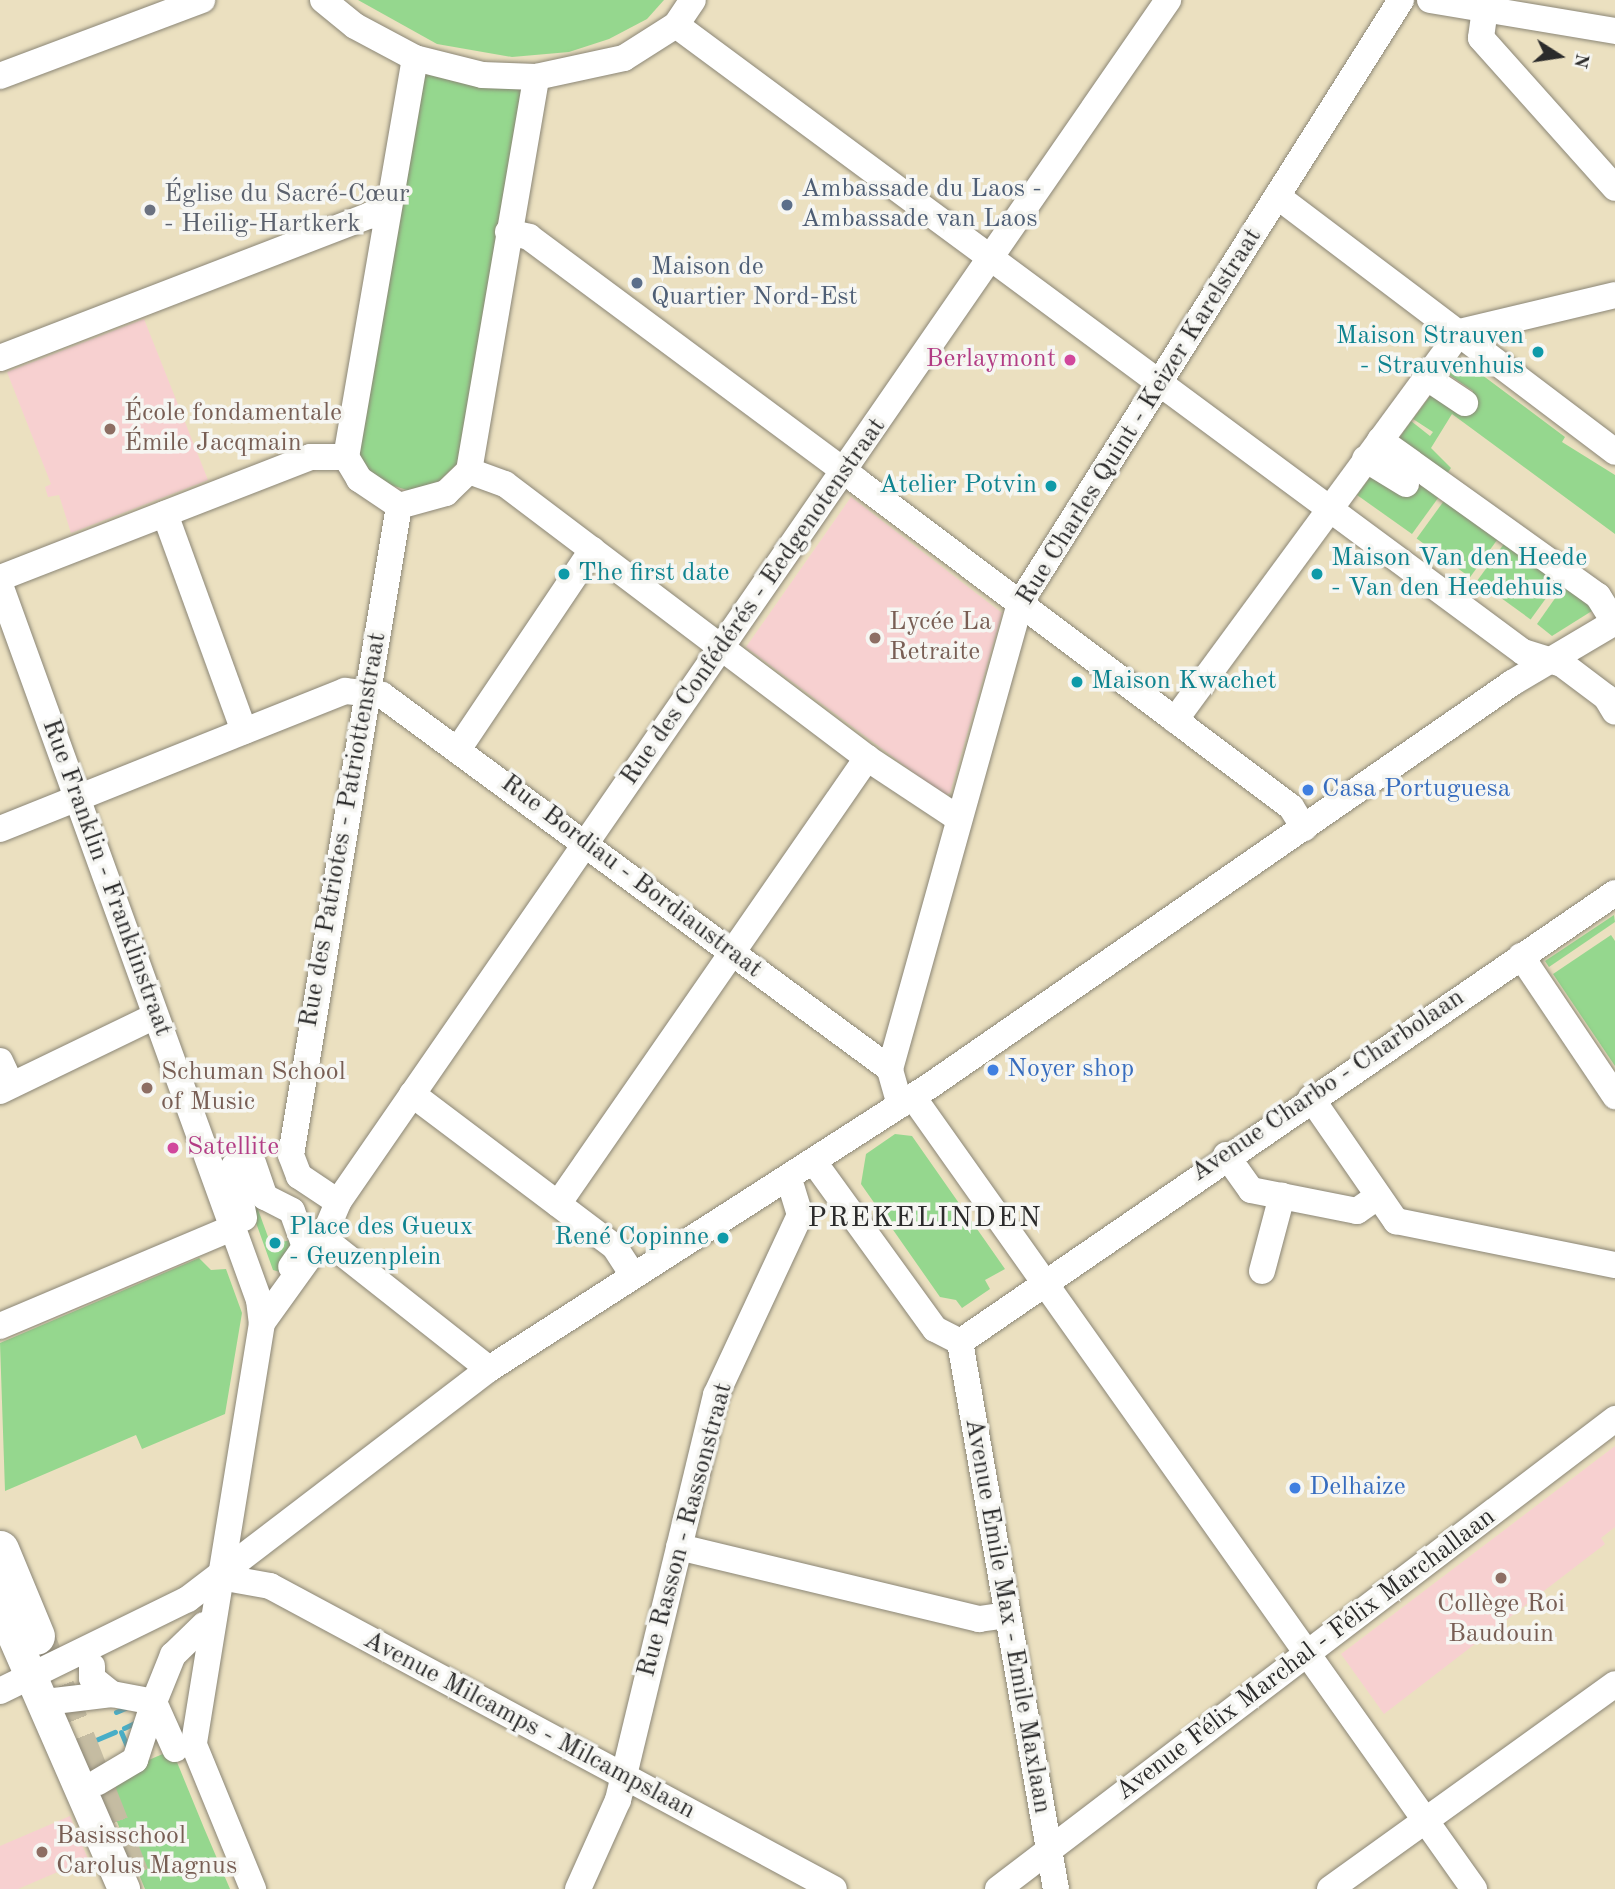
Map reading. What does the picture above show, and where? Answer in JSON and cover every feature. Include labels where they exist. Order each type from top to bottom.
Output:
[{"type":"highway","points":[[0,1549],[36,1636]]},
{"type":"main road","points":[[0,1605],[54,1689],[124,1889]]},
{"type":"street","points":[[0,76],[202,0]]},
{"type":"street","points":[[323,0],[355,26],[415,58],[482,75],[536,77],[625,58],[676,25],[693,0]]},
{"type":"street","name":"Rue des Confédérés - Eedgenotenstraat","points":[[338,1202],[1168,0]]},
{"type":"street","name":"Rue Charles Quint - Keizer Karelstraat","points":[[890,1069],[1020,603],[1401,0]]},
{"type":"street","points":[[1430,0],[1615,31]]},
{"type":"street","points":[[1485,9],[1481,38],[1615,188]]},
{"type":"street","points":[[676,25],[1328,509],[1545,663],[1597,710],[1615,714]]},
{"type":"street","points":[[415,58],[385,218],[346,457],[359,479],[399,506],[446,493],[469,471],[536,77]]},
{"type":"street","points":[[1277,196],[1615,452]]},
{"type":"street","points":[[0,358],[370,215],[385,218]]},
{"type":"street","points":[[508,232],[529,237],[844,471],[1290,807],[1304,828]]},
{"type":"street","points":[[1175,719],[1460,332],[1615,295]]},
{"type":"street","points":[[1429,373],[1467,400]]},
{"type":"street","points":[[1372,450],[1408,481]]},
{"type":"street","points":[[54,1689],[220,1577],[489,1369],[632,1274],[789,1178],[906,1101],[1545,663],[1615,622],[1598,596],[1372,450]]},
{"type":"street","points":[[0,578],[310,457],[346,457]]},
{"type":"street","points":[[469,471],[505,484],[867,758],[959,819]]},
{"type":"street","name":"Rue des Patriotes - Patriottenstraat","points":[[250,1163],[369,692],[399,506]]},
{"type":"street","points":[[165,513],[244,731]]},
{"type":"street","points":[[460,748],[592,551]]},
{"type":"street","name":"Rue Franklin - Franklinstraat","points":[[0,585],[155,1016],[250,1163]]},
{"type":"street","points":[[0,829],[345,691],[369,692]]},
{"type":"street","name":"Rue Bordiau - Bordiaustraat","points":[[369,692],[396,701],[890,1069]]},
{"type":"street","points":[[558,1203],[867,758]]},
{"type":"street","name":"Avenue Charbo - Charbolaan","points":[[960,1342],[1042,1281],[1226,1155],[1521,956],[1613,899]]},
{"type":"street","points":[[1521,956],[1615,1096]]},
{"type":"street","points":[[0,1061],[5,1088],[155,1016]]},
{"type":"street","points":[[890,1069],[906,1101],[1042,1281],[1474,1889]]},
{"type":"street","points":[[412,1094],[614,1246],[632,1274]]},
{"type":"street","points":[[1311,1098],[1377,1197],[1400,1223],[1615,1265]]},
{"type":"street","points":[[1226,1155],[1251,1190],[1357,1210],[1377,1197]]},
{"type":"street","points":[[814,1162],[935,1329],[960,1342]]},
{"type":"street","points":[[250,1163],[299,1176],[338,1202],[323,1238],[262,1324]]},
{"type":"street","points":[[250,1163],[234,1227],[262,1324],[194,1745],[253,1889]]},
{"type":"street","points":[[250,1163],[265,1197],[292,1211],[305,1247],[284,1277],[272,1286],[243,1215],[250,1163]]},
{"type":"street","name":"Rue Rasson - Rassonstraat","points":[[578,1889],[599,1852],[623,1776],[716,1395],[800,1215],[789,1178]]},
{"type":"street","points":[[1262,1272],[1282,1196]]},
{"type":"street","points":[[0,1326],[234,1227]]},
{"type":"street","points":[[323,1238],[489,1369]]},
{"type":"street","name":"Avenue Emile Max - Emile Maxlaan","points":[[960,1342],[1056,1889]]},
{"type":"street","name":"Avenue Félix Marchal - Félix Marchallaan","points":[[998,1889],[1039,1861],[1048,1846],[1307,1654],[1615,1419]]},
{"type":"street","points":[[679,1547],[979,1619],[1007,1615]]},
{"type":"street","name":"Avenue Milcamps - Milcampslaan","points":[[220,1577],[270,1587],[834,1889]]},
{"type":"street","points":[[101,1779],[135,1760],[159,1679],[164,1629]]},
{"type":"street","points":[[92,1666],[92,1678],[112,1695]]},
{"type":"street","points":[[0,1691],[54,1689],[112,1695],[159,1679]]},
{"type":"street","points":[[159,1679],[169,1744]]},
{"type":"street","points":[[1330,1889],[1615,1684]]},
{"type":"shaded area","name":"École fondamentale Émile Jacqmain","points":[[144,319],[208,480],[71,533],[59,495],[48,497],[45,487],[51,484],[7,372]]},
{"type":"shaded area","name":"Lycée La Retraite","points":[[851,497],[1002,613],[950,793],[944,795],[746,647]]},
{"type":"shaded area","name":"Collège Roi Baudouin","points":[[1615,1446],[1615,1527],[1601,1538],[1605,1544],[1384,1714],[1341,1654]]},
{"type":"shaded area","name":"Basisschool Carolus Magnus","points":[[70,1816],[88,1859],[18,1889],[0,1889],[0,1846]]},
{"type":"green space","points":[[358,0],[664,0],[647,19],[609,39],[569,52],[512,57],[437,44]]},
{"type":"green space","points":[[421,68],[526,83],[459,462],[434,486],[410,491],[375,480],[359,459],[357,427]]},
{"type":"green space","points":[[1458,357],[1565,437],[1562,442],[1615,475],[1615,534],[1452,414],[1431,448],[1451,468],[1446,475],[1396,443],[1411,421],[1430,436],[1433,432],[1413,419],[1433,392],[1462,407],[1473,391],[1448,374]]},
{"type":"green space","points":[[1374,472],[1413,474],[1441,494],[1412,534],[1357,495]]},
{"type":"green space","points":[[1446,498],[1499,537],[1470,577],[1417,538]]},
{"type":"green space","points":[[1506,541],[1559,580],[1531,619],[1477,581]]},
{"type":"green space","points":[[1565,584],[1595,609],[1552,636],[1537,624]]},
{"type":"green space","points":[[1614,915],[1615,922],[1549,967],[1545,961]]},
{"type":"green space","points":[[1611,935],[1615,941],[1615,1066],[1553,974]]},
{"type":"green space","points":[[895,1134],[912,1136],[1005,1269],[985,1280],[990,1289],[962,1308],[956,1300],[940,1297],[861,1184],[866,1154]]},
{"type":"green space","points":[[242,1184],[250,1188],[271,1245],[294,1239],[280,1272],[273,1270]]},
{"type":"green space","points":[[199,1258],[211,1270],[226,1269],[242,1313],[225,1414],[142,1449],[136,1435],[5,1491],[0,1343]]},
{"type":"green space","points":[[172,1750],[230,1889],[145,1889],[100,1781]]},
{"type":"waterway","points":[[116,1712],[127,1707]]},
{"type":"waterway","points":[[124,1728],[137,1722]]},
{"type":"waterway","points":[[91,1742],[115,1732]]},
{"type":"waterway","points":[[121,1732],[129,1751]]},
{"type":"tunnel","points":[[36,1636],[136,1889]]},
{"type":"place","name":"Ambassade du Laos - Ambassade van Laos","points":[[787,205]]},
{"type":"place","name":"Église du Sacré-Cœur - Heilig-Hartkerk","points":[[150,210]]},
{"type":"place","name":"Maison de Quartier Nord-Est","points":[[637,283]]},
{"type":"place","name":"Maison Strauven - Strauvenhuis","points":[[1538,352]]},
{"type":"place","name":"Berlaymont","points":[[1070,360]]},
{"type":"place","name":"École fondamentale Émile Jacqmain","points":[[110,429]]},
{"type":"place","name":"Atelier Potvin","points":[[1051,486]]},
{"type":"place","name":"The first date","points":[[564,574]]},
{"type":"place","name":"Maison Van den Heede - Van den Heedehuis","points":[[1317,574]]},
{"type":"place","name":"Lycée La Retraite","points":[[875,638]]},
{"type":"place","name":"Maison Kwachet","points":[[1077,682]]},
{"type":"place","name":"Casa Portuguesa","points":[[1308,790]]},
{"type":"place","name":"Noyer shop","points":[[993,1070]]},
{"type":"place","name":"Schuman School of Music","points":[[147,1088]]},
{"type":"place","name":"Satellite","points":[[173,1148]]},
{"type":"place","name":"René Copinne","points":[[723,1238]]},
{"type":"place","name":"Place des Gueux - Geuzenplein","points":[[275,1243]]},
{"type":"place","name":"Delhaize","points":[[1295,1488]]},
{"type":"place","name":"Collège Roi Baudouin","points":[[1501,1578]]},
{"type":"place","name":"Basisschool Carolus Magnus","points":[[42,1852]]},
{"type":"district","name":"PREKELINDEN","points":[[925,1219]]}]
